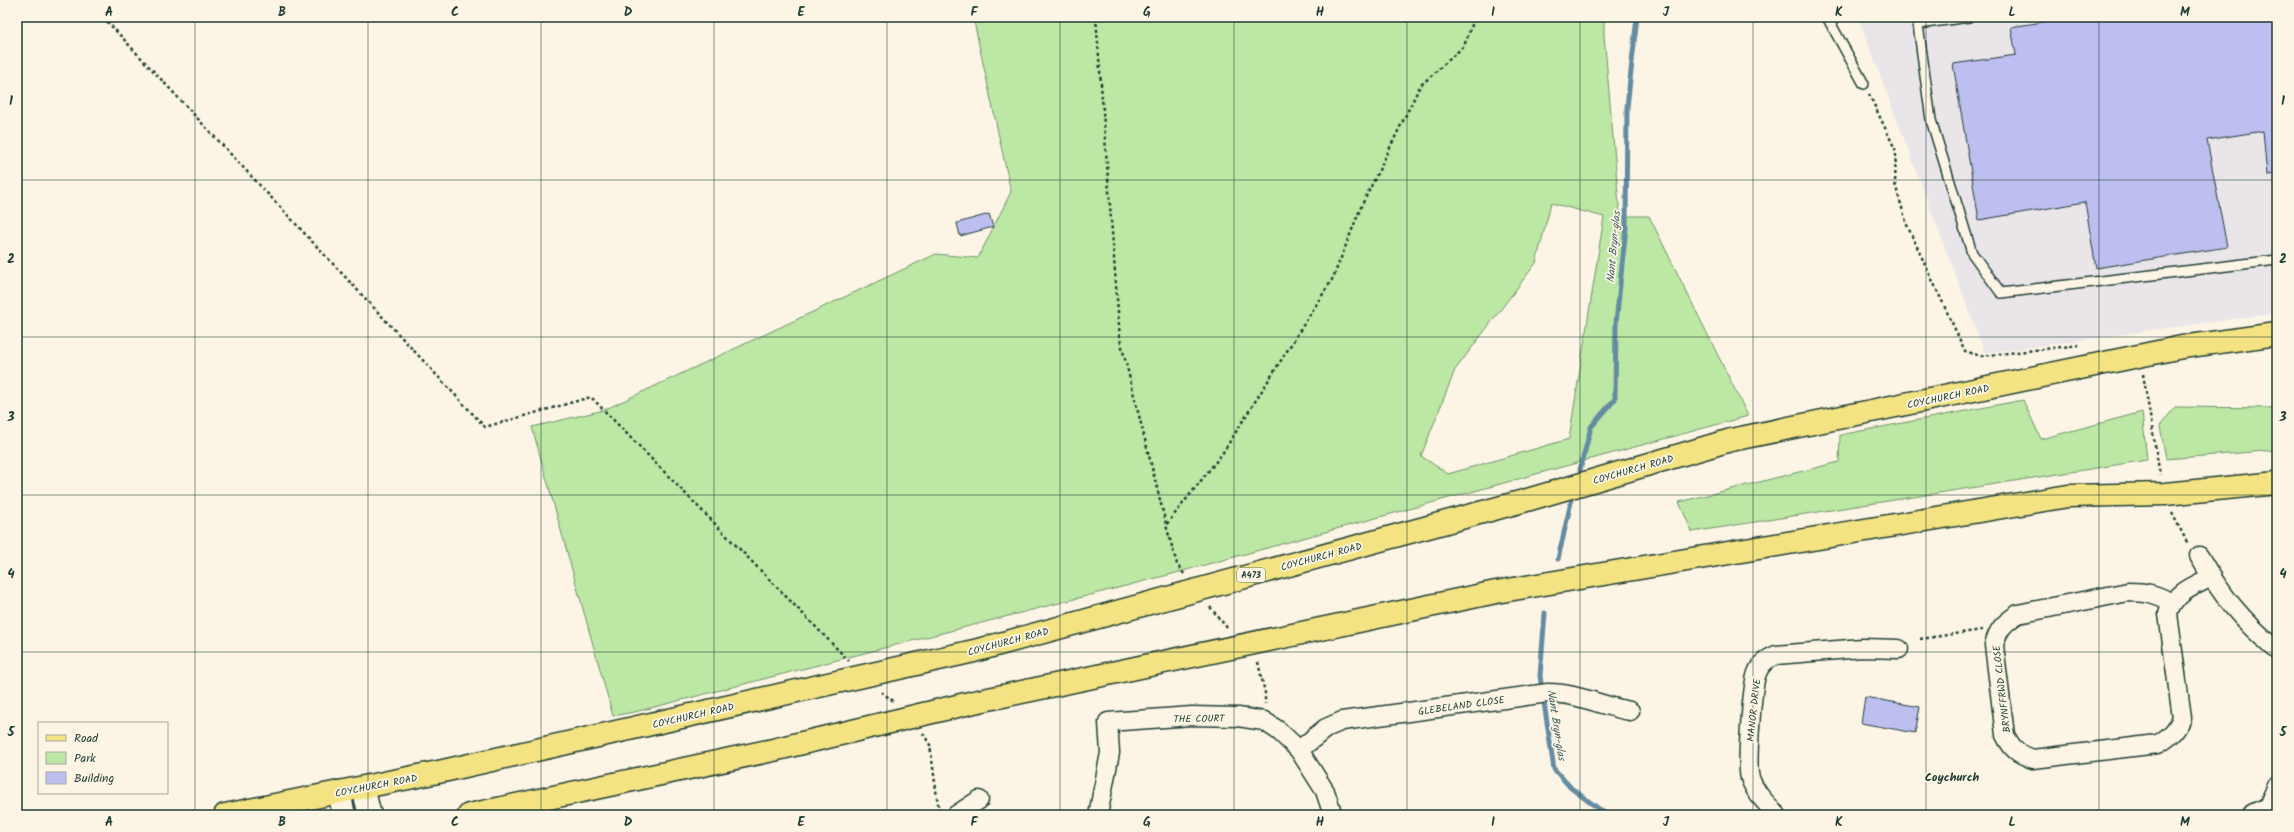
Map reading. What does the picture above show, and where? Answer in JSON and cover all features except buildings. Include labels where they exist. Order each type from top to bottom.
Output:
[{"type":"main road","name":"COYCHURCH ROAD","points":[[224,815],[444,771],[974,650],[1527,500],[1731,440],[2182,347],[2277,334]]},
{"type":"main road","points":[[469,815],[562,796],[914,716],[1496,592],[2068,496],[2165,494],[2277,483]]},
{"type":"street","points":[[2195,553],[2225,599],[2246,623],[2277,650]]},
{"type":"street","points":[[2172,603],[2187,589],[2212,577]]},
{"type":"street","name":"BRYNFFRWD CLOSE","points":[[2128,592],[2144,592],[2157,595],[2172,603],[2168,614],[2182,718],[2177,728],[2169,738],[2158,744],[2033,759],[2019,754],[2011,746],[2005,735],[1994,646],[1997,632],[2003,624],[2018,614],[2128,592]]},
{"type":"street","name":"MANOR DRIVE","points":[[1777,815],[1755,790],[1749,776],[1747,762],[1756,674],[1765,660],[1776,655],[1862,648],[1899,649]]},
{"type":"street","name":"GLEBELAND CLOSE","points":[[1299,750],[1326,728],[1342,721],[1539,694],[1566,693],[1608,707],[1630,711]]},
{"type":"street","name":"THE COURT","points":[[1098,815],[1110,753],[1108,722],[1192,716],[1264,721],[1279,731],[1299,750],[1325,790],[1333,815]]},
{"type":"street","points":[[2266,809],[2277,786]]},
{"type":"street","points":[[363,788],[370,815]]},
{"type":"street","points":[[338,792],[344,815]]},
{"type":"street","points":[[511,815],[562,796]]},
{"type":"street","points":[[956,815],[979,800]]},
{"type":"lane","points":[[1827,17],[1864,84]]},
{"type":"lane","points":[[1969,17],[1918,20],[1931,120],[1972,253],[2001,293],[2277,260]]},
{"type":"path","points":[[103,17],[486,426],[591,397],[846,655],[860,676],[914,716],[930,745],[939,815]]},
{"type":"path","points":[[1096,17],[1120,339],[1177,564],[1196,590],[1242,646],[1257,658],[1265,693],[1264,721]]},
{"type":"path","points":[[1166,525],[1222,454],[1333,278],[1361,207],[1420,86],[1464,46],[1475,17]]},
{"type":"path","points":[[1864,84],[1896,151],[1895,184],[1907,225],[1965,351],[1981,356],[2080,345]]},
{"type":"path","points":[[2142,368],[2161,482]]},
{"type":"path","points":[[2170,509],[2195,553]]},
{"type":"path","points":[[1920,639],[1984,629]]},
{"type":"shaded area","points":[[1858,17],[2277,17],[2277,313],[1985,353]]},
{"type":"green space","points":[[973,17],[1604,17],[1604,35],[1620,216],[1649,216],[1748,416],[1172,574],[639,711],[613,716],[532,427],[604,410],[936,254],[978,258],[1011,192]],"holes":[[[1551,203],[1604,217],[1569,439],[1448,474],[1421,456],[1455,370],[1536,263]]]},
{"type":"green space","points":[[2023,400],[2041,439],[2142,412],[2147,460],[1692,532],[1679,502],[1839,462],[1840,435]]},
{"type":"green space","points":[[2175,407],[2277,408],[2277,450],[2166,459],[2160,426]]},
{"type":"waterway","name":"Nant Bryn-glas","points":[[1580,470],[1591,427],[1615,399],[1616,323],[1626,227],[1627,107],[1637,17]]},
{"type":"waterway","name":"Nant Bryn-glas","points":[[1558,559],[1571,502]]},
{"type":"waterway","name":"Nant Bryn-glas","points":[[1545,613],[1540,676],[1554,769],[1571,788],[1607,815]]},
{"type":"district","name":"Coychurch","points":[[1952,777]]}]
